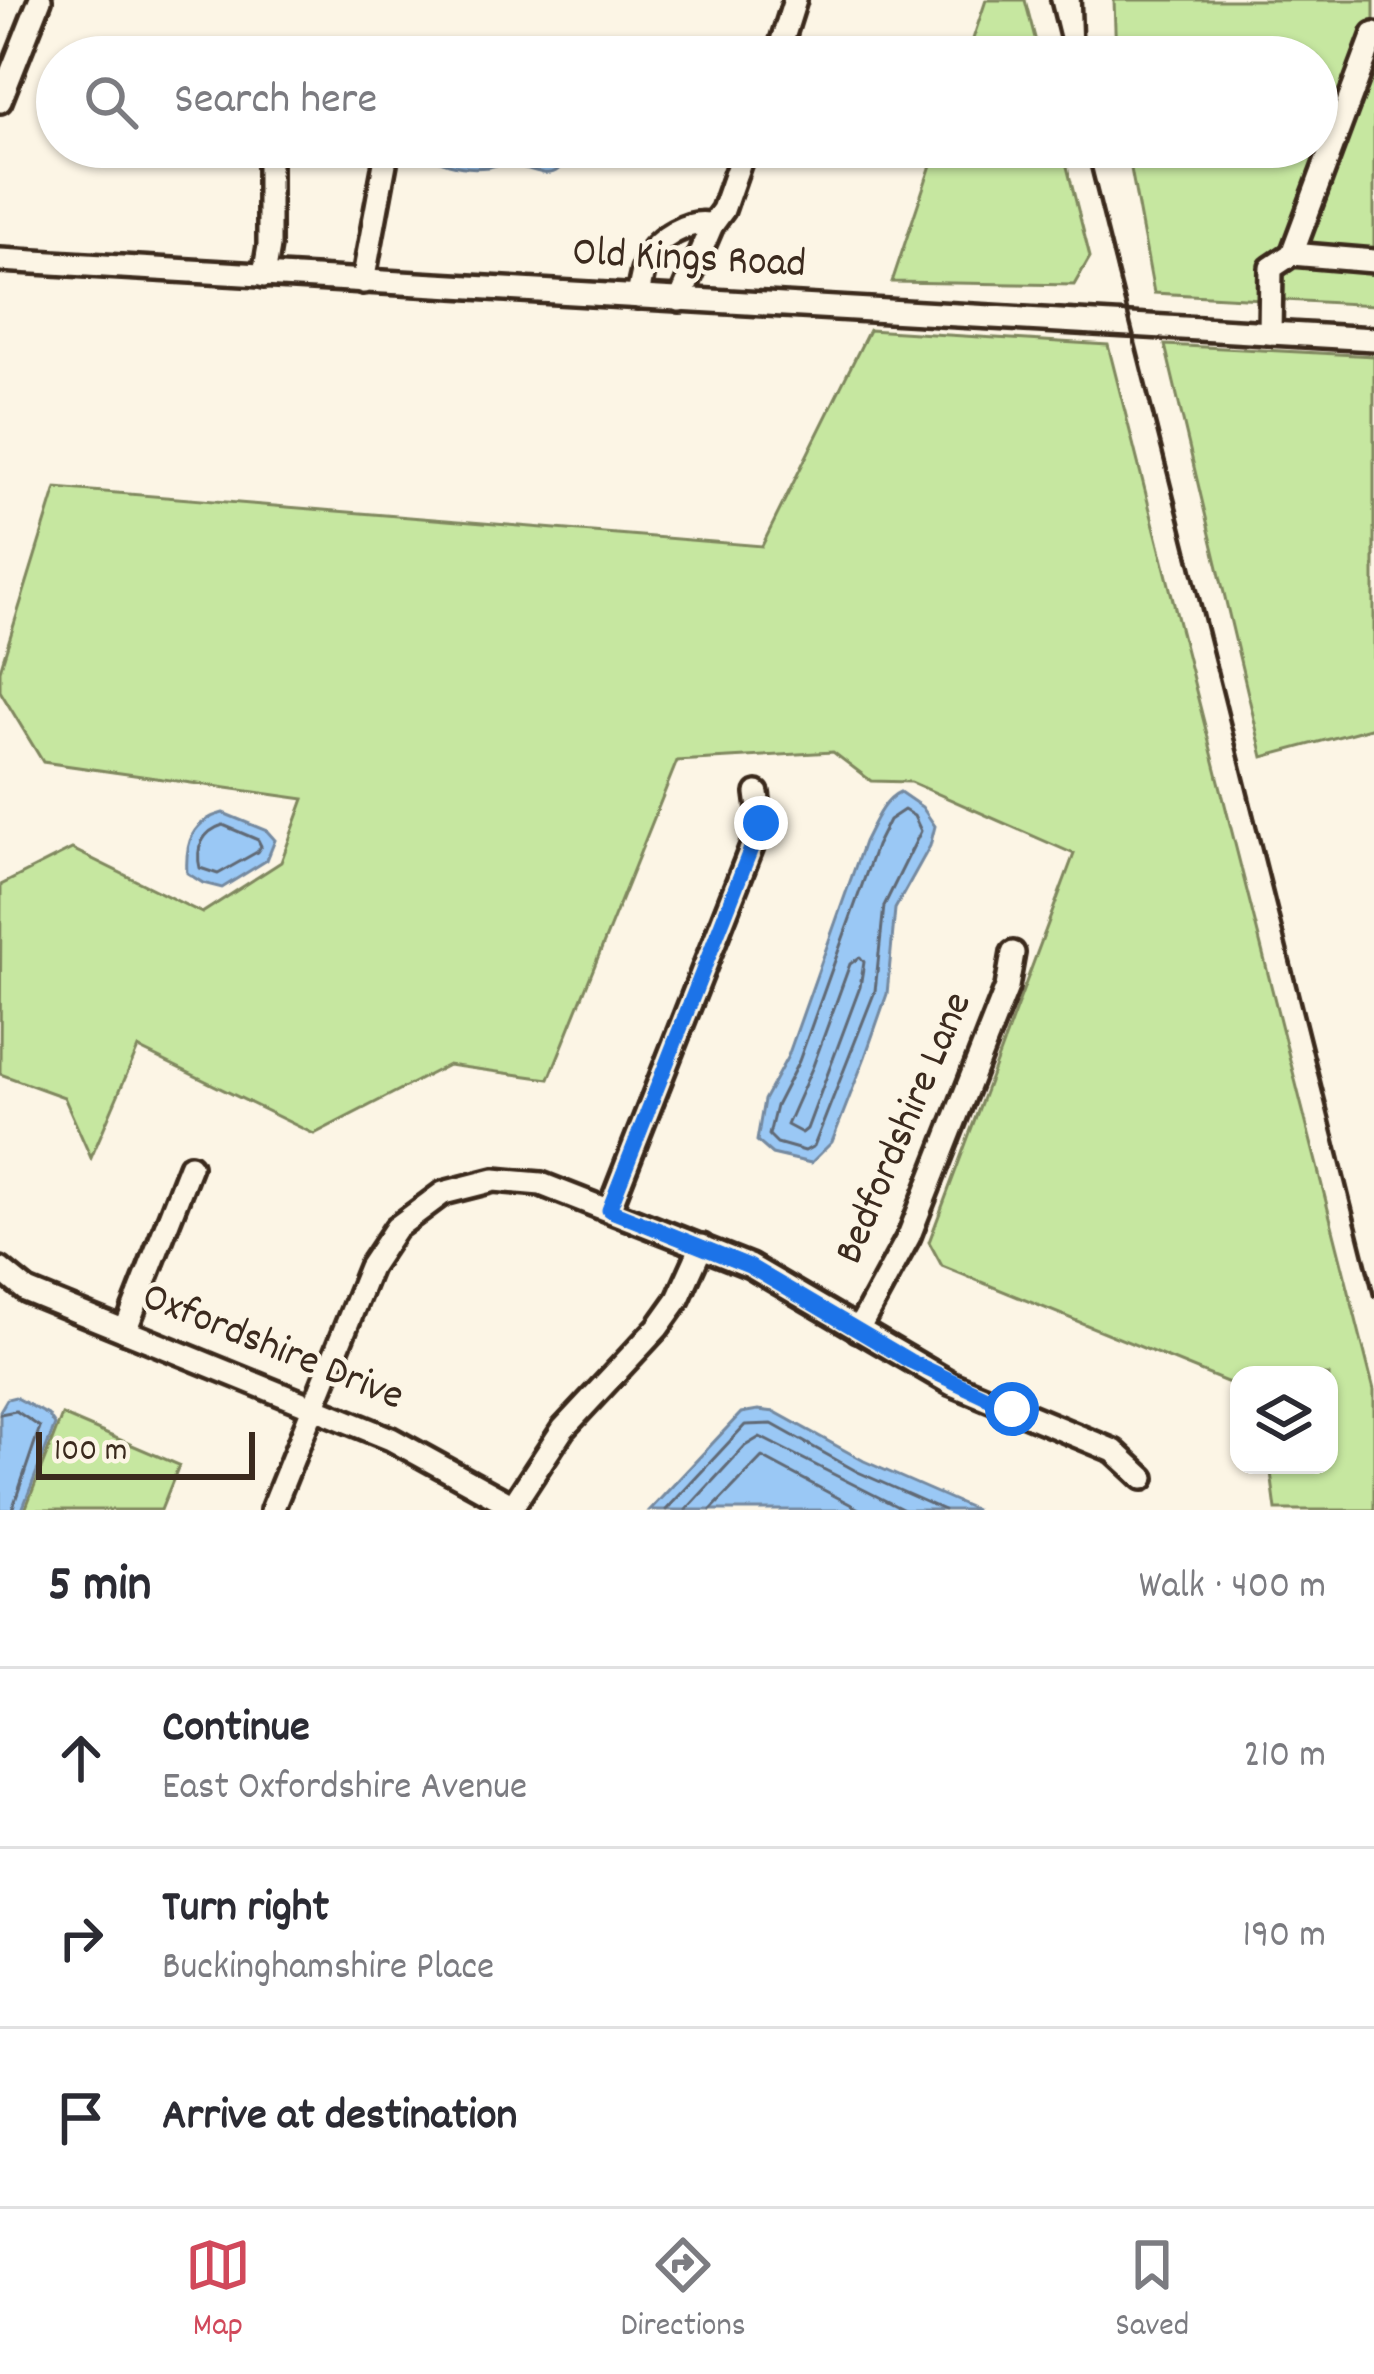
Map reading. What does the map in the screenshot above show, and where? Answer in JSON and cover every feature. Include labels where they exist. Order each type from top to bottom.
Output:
[{"type":"street","points":[[0,100],[7,63],[40,0]]},
{"type":"street","points":[[784,36],[795,0]]},
{"type":"street","points":[[1338,131],[1374,34]]},
{"type":"street","points":[[264,276],[269,168]]},
{"type":"street","points":[[363,282],[384,168]]},
{"type":"street","points":[[680,300],[738,168]]},
{"type":"street","points":[[1270,333],[1271,268],[1292,254],[1324,168]]},
{"type":"street","points":[[638,297],[653,248],[685,227],[703,222],[712,225]]},
{"type":"street","points":[[1292,254],[1374,261]]},
{"type":"street","name":"Old Kings Road","points":[[0,260],[1374,339]]},
{"type":"street","points":[[609,1210],[761,823],[758,794]]},
{"type":"street","name":"Bedfordshire Lane","points":[[858,1330],[909,1236],[1007,987],[1013,953]]},
{"type":"street","points":[[125,1331],[190,1166]]},
{"type":"street","points":[[272,1510],[383,1244],[442,1193],[470,1184],[517,1181],[541,1184],[774,1279],[952,1384],[1114,1451],[1143,1478]]},
{"type":"street","points":[[511,1508],[563,1430],[658,1328],[678,1299],[702,1246]]},
{"type":"street","name":"Oxfordshire Drive","points":[[0,1269],[27,1291],[391,1438],[511,1508]]},
{"type":"green space","points":[[986,0],[1025,0],[1034,36],[974,36]]},
{"type":"green space","points":[[1114,0],[1374,0],[1374,305],[1154,293],[1131,168],[1338,168],[1338,36],[1115,36]]},
{"type":"green space","points":[[930,168],[1067,168],[1090,257],[1074,285],[892,282]]},
{"type":"green space","points":[[869,330],[1108,345],[1374,1390],[1374,1510],[1276,1510],[1271,1474],[1338,1474],[1338,1366],[1230,1366],[1230,1383],[942,1266],[929,1242],[1074,854],[911,782],[871,781],[833,752],[677,761],[549,1079],[448,1065],[314,1134],[138,1048],[91,1158],[64,1097],[0,1074],[1,885],[72,849],[202,913],[281,862],[304,799],[43,762],[0,691],[0,670],[56,488],[762,546]]},
{"type":"green space","points":[[1165,345],[1374,356],[1374,727],[1263,757]]},
{"type":"green space","points":[[62,1415],[179,1465],[161,1510],[25,1510]]},
{"type":"water","points":[[523,168],[560,168],[545,173]]},
{"type":"water","points":[[900,792],[922,807],[935,826],[930,846],[895,909],[887,994],[865,1057],[832,1142],[811,1163],[772,1154],[757,1141],[764,1100],[788,1056],[864,842],[884,806]]},
{"type":"water","points":[[223,813],[267,831],[275,840],[267,860],[222,888],[187,873],[187,862],[197,828]]},
{"type":"water","points":[[15,1397],[48,1415],[55,1425],[22,1510],[0,1510],[0,1411],[7,1399]]},
{"type":"water","points":[[775,1412],[864,1461],[976,1510],[650,1510],[741,1413]]},
{"type":"railway","points":[[1050,0],[1059,36]]},
{"type":"railway","points":[[1081,0],[1082,36]]},
{"type":"railway","points":[[1091,168],[1374,1296]]},
{"type":"route","points":[[761,823],[609,1210],[749,1266],[952,1384],[1012,1409]]}]
